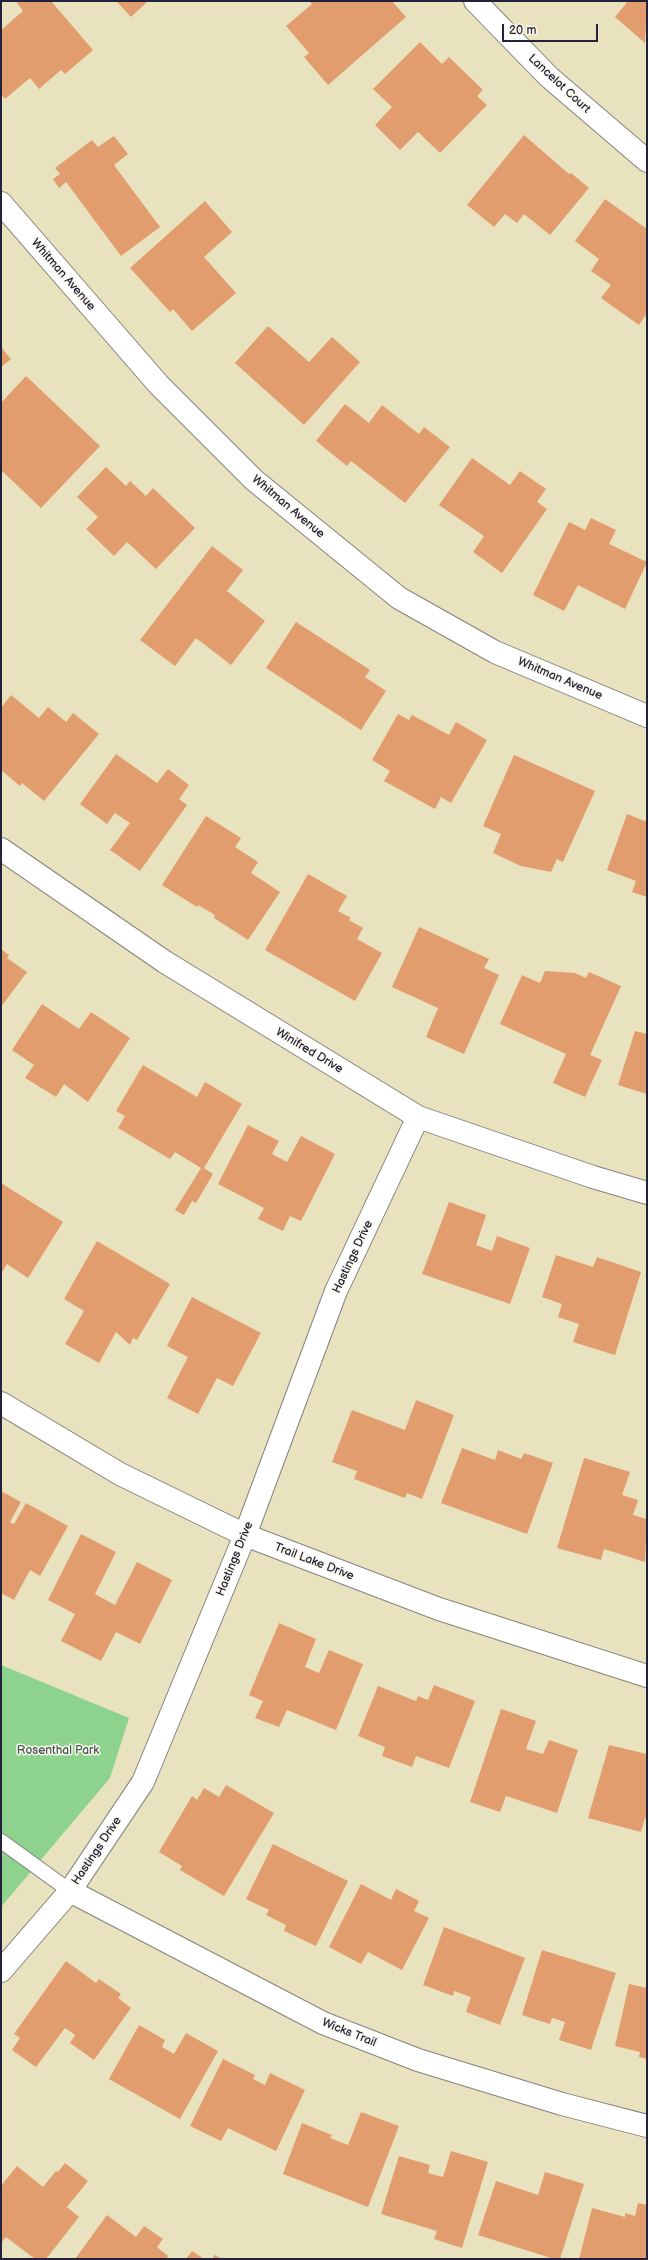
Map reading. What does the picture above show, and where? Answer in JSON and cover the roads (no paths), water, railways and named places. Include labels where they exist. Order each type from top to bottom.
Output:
[{"type":"street","name":"Lancelot Court","points":[[475,1],[549,77],[647,161]]},
{"type":"street","name":"Whitman Avenue","points":[[1,203],[159,385],[248,474],[398,598],[496,652],[647,716]]},
{"type":"street","name":"Winifred Drive","points":[[1,849],[164,962],[418,1117],[593,1178],[647,1193]]},
{"type":"street","name":"Hastings Drive","points":[[1,1971],[70,1891],[143,1782],[245,1535],[336,1291],[418,1117]]},
{"type":"street","name":"Trail Lake Drive","points":[[1,1403],[120,1474],[245,1535],[439,1609],[647,1676]]},
{"type":"street","name":"Wicks Trail","points":[[70,1891],[323,2023],[418,2060],[562,2104],[647,2126]]},
{"type":"lane","points":[[1,1841],[70,1891]]},
{"type":"park label","name":"Rosenthal Park","points":[[58,1751]]}]
